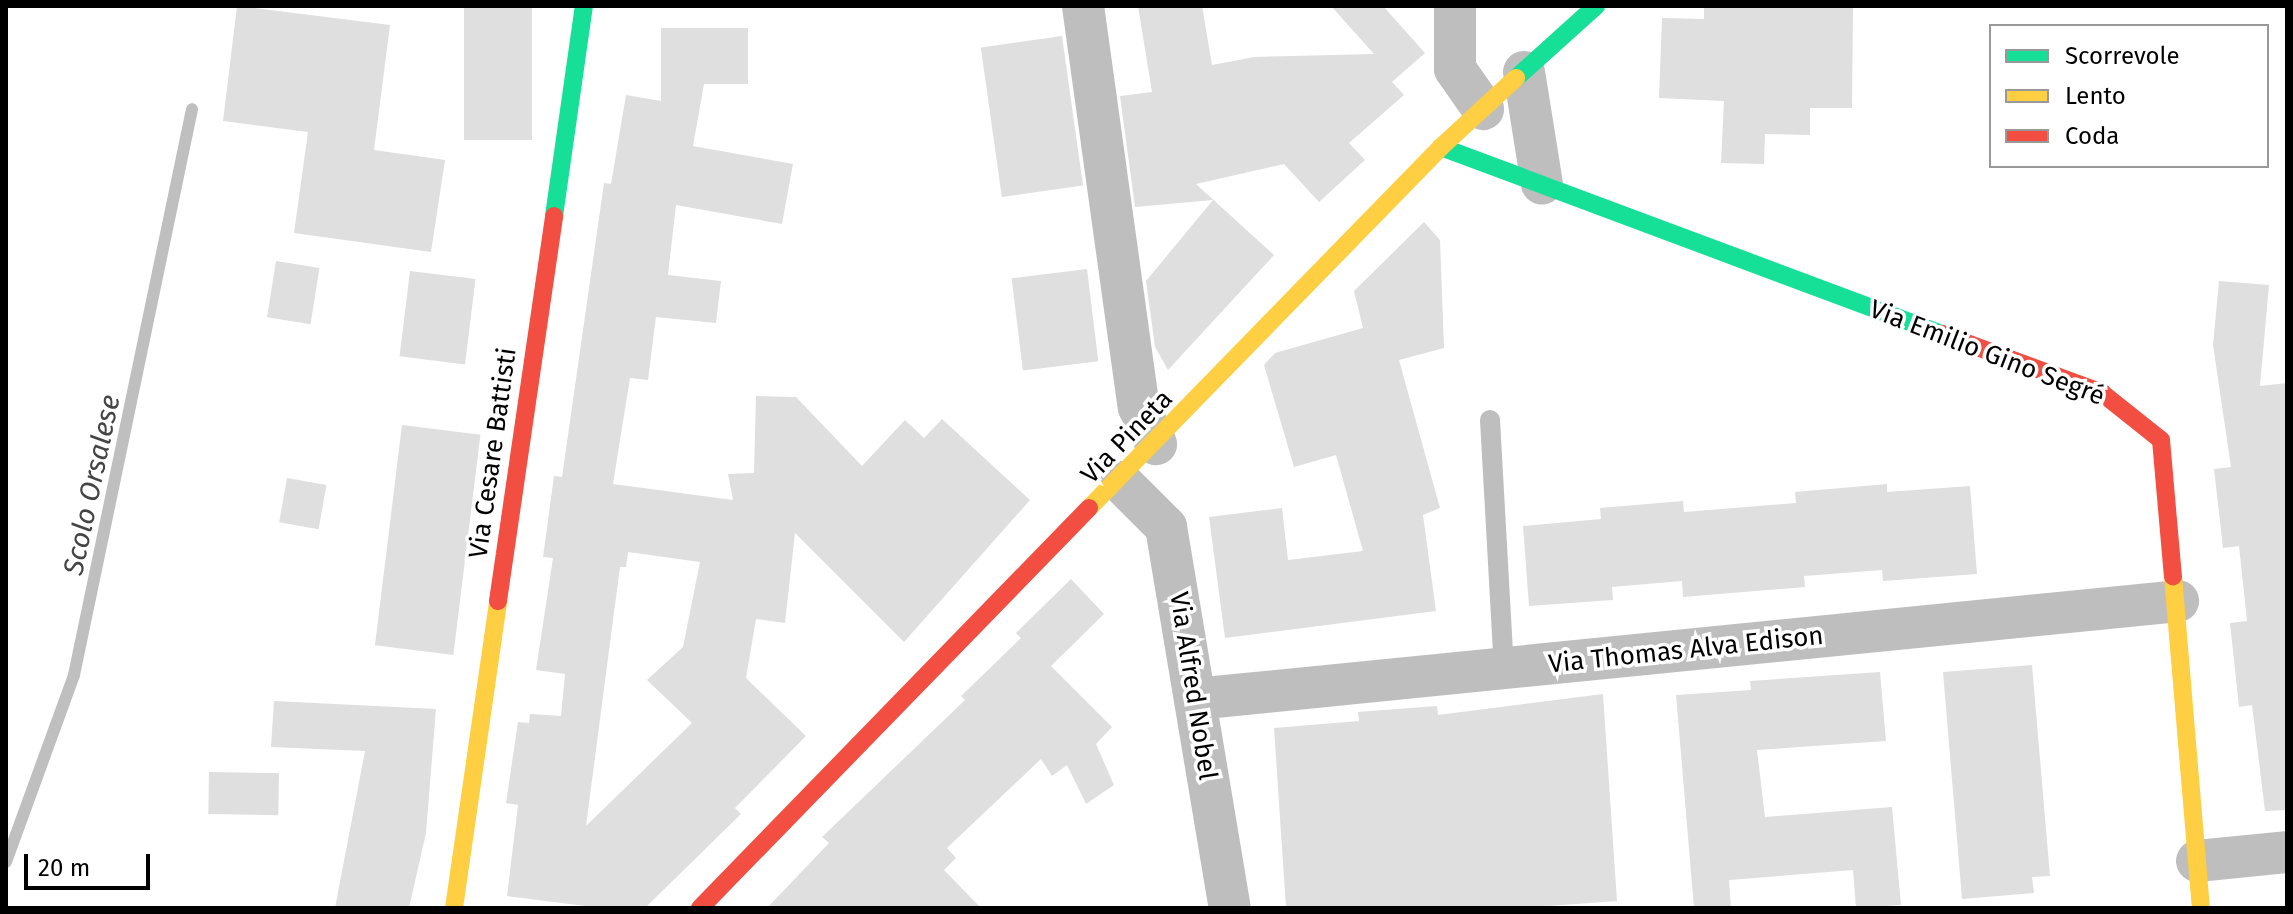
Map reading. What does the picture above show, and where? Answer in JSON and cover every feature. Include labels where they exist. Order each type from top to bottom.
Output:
[{"type":"street","name":"Via Cesare Battisti","points":[[454,908],[584,6]]},
{"type":"street","points":[[1083,6],[1139,407],[1156,444]]},
{"type":"street","points":[[1455,6],[1455,69],[1483,109]]},
{"type":"street","name":"Via Pineta","points":[[700,908],[1121,482],[1441,147],[1596,6]]},
{"type":"street","points":[[1524,72],[1542,184]]},
{"type":"street","name":"Via Emilio Gino Segré","points":[[1441,147],[2102,393],[2161,440],[2178,601],[2201,908]]},
{"type":"street","name":"Via Alfred Nobel","points":[[1121,482],[1166,527],[1230,908]]},
{"type":"street","name":"Via Thomas Alva Edison","points":[[1195,699],[2178,601]]},
{"type":"street","points":[[2197,861],[2287,852]]},
{"type":"lane","points":[[1490,420],[1504,668]]},
{"type":"building","points":[[237,6],[390,25],[374,150],[445,160],[431,252],[294,233],[308,132],[223,121]]},
{"type":"building","points":[[464,6],[532,6],[532,140],[464,140]]},
{"type":"building","points":[[1138,6],[1202,6],[1212,65],[1254,57],[1374,54],[1331,6],[1383,6],[1425,53],[1392,82],[1404,95],[1349,143],[1365,160],[1319,202],[1284,164],[1196,184],[1274,255],[1168,370],[1155,347],[1146,281],[1213,200],[1135,207],[1120,96],[1152,92]]},
{"type":"building","points":[[1704,6],[1853,6],[1852,108],[1810,108],[1810,135],[1765,134],[1764,164],[1721,163],[1724,101],[1659,98],[1662,18],[1704,19]]},
{"type":"building","points":[[661,28],[748,28],[748,84],[704,84],[693,146],[793,164],[782,224],[676,205],[668,275],[721,281],[716,323],[656,317],[648,380],[630,378],[613,484],[733,500],[728,474],[754,473],[756,396],[796,397],[862,466],[905,420],[924,438],[942,419],[1030,500],[904,642],[795,533],[785,623],[756,619],[746,678],[806,736],[735,808],[741,814],[645,908],[601,908],[507,896],[518,805],[506,803],[518,722],[529,723],[530,714],[561,716],[565,674],[536,670],[553,558],[543,557],[554,476],[562,477],[604,183],[611,184],[626,95],[661,101]],"holes":[[[628,552],[700,562],[683,647],[647,680],[692,723],[586,826],[620,567],[626,567]]]},
{"type":"building","points":[[1062,36],[1083,186],[1002,197],[981,47]]},
{"type":"building","points":[[1424,222],[1440,240],[1444,348],[1399,360],[1440,508],[1423,515],[1436,611],[1225,638],[1209,517],[1282,508],[1288,560],[1363,551],[1336,455],[1294,467],[1264,365],[1275,353],[1363,328],[1354,291]]},
{"type":"building","points":[[276,261],[319,268],[311,324],[267,317]]},
{"type":"building","points":[[1087,269],[1098,361],[1023,371],[1012,278]]},
{"type":"building","points":[[410,271],[476,279],[465,364],[400,356]]},
{"type":"building","points":[[2219,281],[2269,285],[2260,386],[2287,383],[2287,810],[2265,811],[2252,705],[2239,707],[2230,623],[2247,621],[2239,546],[2223,548],[2214,469],[2231,467],[2213,345]]},
{"type":"building","points":[[402,425],[480,435],[453,655],[375,645]]},
{"type":"building","points":[[287,478],[326,485],[319,529],[279,522]]},
{"type":"building","points":[[1887,484],[1887,492],[1970,486],[1977,574],[1883,581],[1882,570],[1804,576],[1805,587],[1683,597],[1682,581],[1612,587],[1613,600],[1529,606],[1523,526],[1601,519],[1600,508],[1683,501],[1684,512],[1796,503],[1795,492]]},
{"type":"building","points":[[1071,579],[1104,614],[1051,666],[1112,727],[1096,744],[1114,785],[1086,804],[1067,765],[1052,776],[1041,759],[947,848],[956,858],[944,870],[981,908],[767,908],[829,843],[822,837],[965,700],[961,696],[1021,638],[1016,633]]},
{"type":"building","points":[[2032,665],[2050,876],[2032,877],[2034,893],[1962,899],[1943,672]]},
{"type":"building","points":[[1880,672],[1886,741],[1757,750],[1765,817],[1892,807],[1901,905],[1856,908],[1853,870],[1729,880],[1731,908],[1694,908],[1676,695],[1751,690],[1750,681]]},
{"type":"building","points":[[1603,694],[1617,901],[1521,908],[1286,908],[1274,728],[1359,721],[1358,712],[1437,706],[1438,715]]},
{"type":"building","points":[[274,701],[436,709],[426,833],[409,908],[335,908],[365,751],[271,747]]},
{"type":"building","points":[[209,772],[279,773],[278,815],[208,814]]},
{"type":"waterway","name":"Scolo Orsalese","points":[[6,862],[74,675],[192,109]]},
{"type":"traffic: fast","points":[[554,216],[584,6]]},
{"type":"traffic: fast","points":[[1516,78],[1596,6]]},
{"type":"traffic: fast","points":[[1441,147],[1942,334]]},
{"type":"traffic: slow","points":[[1089,508],[1441,147],[1516,78]]},
{"type":"traffic: slow","points":[[2173,576],[2201,908]]},
{"type":"traffic: slow","points":[[454,908],[498,601]]},
{"type":"traffic: jam","points":[[498,601],[554,216]]},
{"type":"traffic: jam","points":[[1942,334],[2102,393],[2161,440],[2173,576]]},
{"type":"traffic: jam","points":[[700,908],[1089,508]]}]
